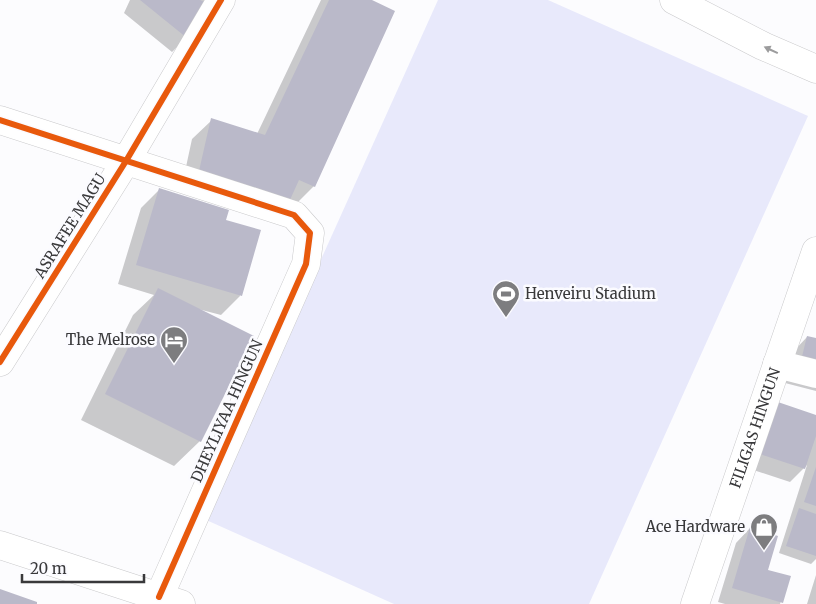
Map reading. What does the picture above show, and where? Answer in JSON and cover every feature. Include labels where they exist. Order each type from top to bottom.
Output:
[{"type":"street","name":"ASRAFEE MAGU","points":[[0,362],[126,161],[221,0]]},
{"type":"street","points":[[674,0],[763,46],[816,69]]},
{"type":"street","points":[[0,120],[126,161]]},
{"type":"street","name":"DHEYLIYAA HINGUN","points":[[126,161],[294,215],[310,233],[306,264],[170,600]]},
{"type":"street","name":"FILIGAS HINGUN","points":[[695,604],[816,251]]},
{"type":"street","points":[[777,364],[816,374]]},
{"type":"street","points":[[0,545],[170,600]]},
{"type":"shaded area","name":"Henveiru Stadium","points":[[438,0],[548,0],[808,116],[589,604],[394,604],[204,519]]},
{"type":"building","points":[[140,0],[200,0],[209,4],[187,38]]},
{"type":"building","points":[[329,0],[372,0],[395,11],[315,187],[299,180],[289,202],[199,171],[211,118],[265,135]]},
{"type":"building","points":[[159,188],[229,210],[226,220],[261,230],[242,296],[136,265]]},
{"type":"building","points":[[158,288],[254,336],[201,442],[105,394]]},
{"type":"building","points":[[807,336],[816,338],[816,373],[799,369]]},
{"type":"building","points":[[772,400],[816,415],[816,436],[805,469],[754,452]]},
{"type":"building","points":[[816,467],[816,506],[804,502]]},
{"type":"building","points":[[799,508],[816,514],[816,556],[786,546]]},
{"type":"building","points":[[750,527],[778,536],[768,570],[791,576],[783,603],[732,588]]},
{"type":"building","points":[[0,589],[37,602],[37,604],[0,604]]},
{"type":"cycle path","points":[[0,362],[126,161],[221,0]]},
{"type":"cycle path","points":[[0,120],[294,215],[310,233],[306,264],[159,597]]},
{"type":"place","name":"Henveiru Stadium","points":[[506,318]]},
{"type":"place","name":"The Melrose","points":[[174,364]]},
{"type":"place","name":"Ace Hardware","points":[[764,551]]}]
